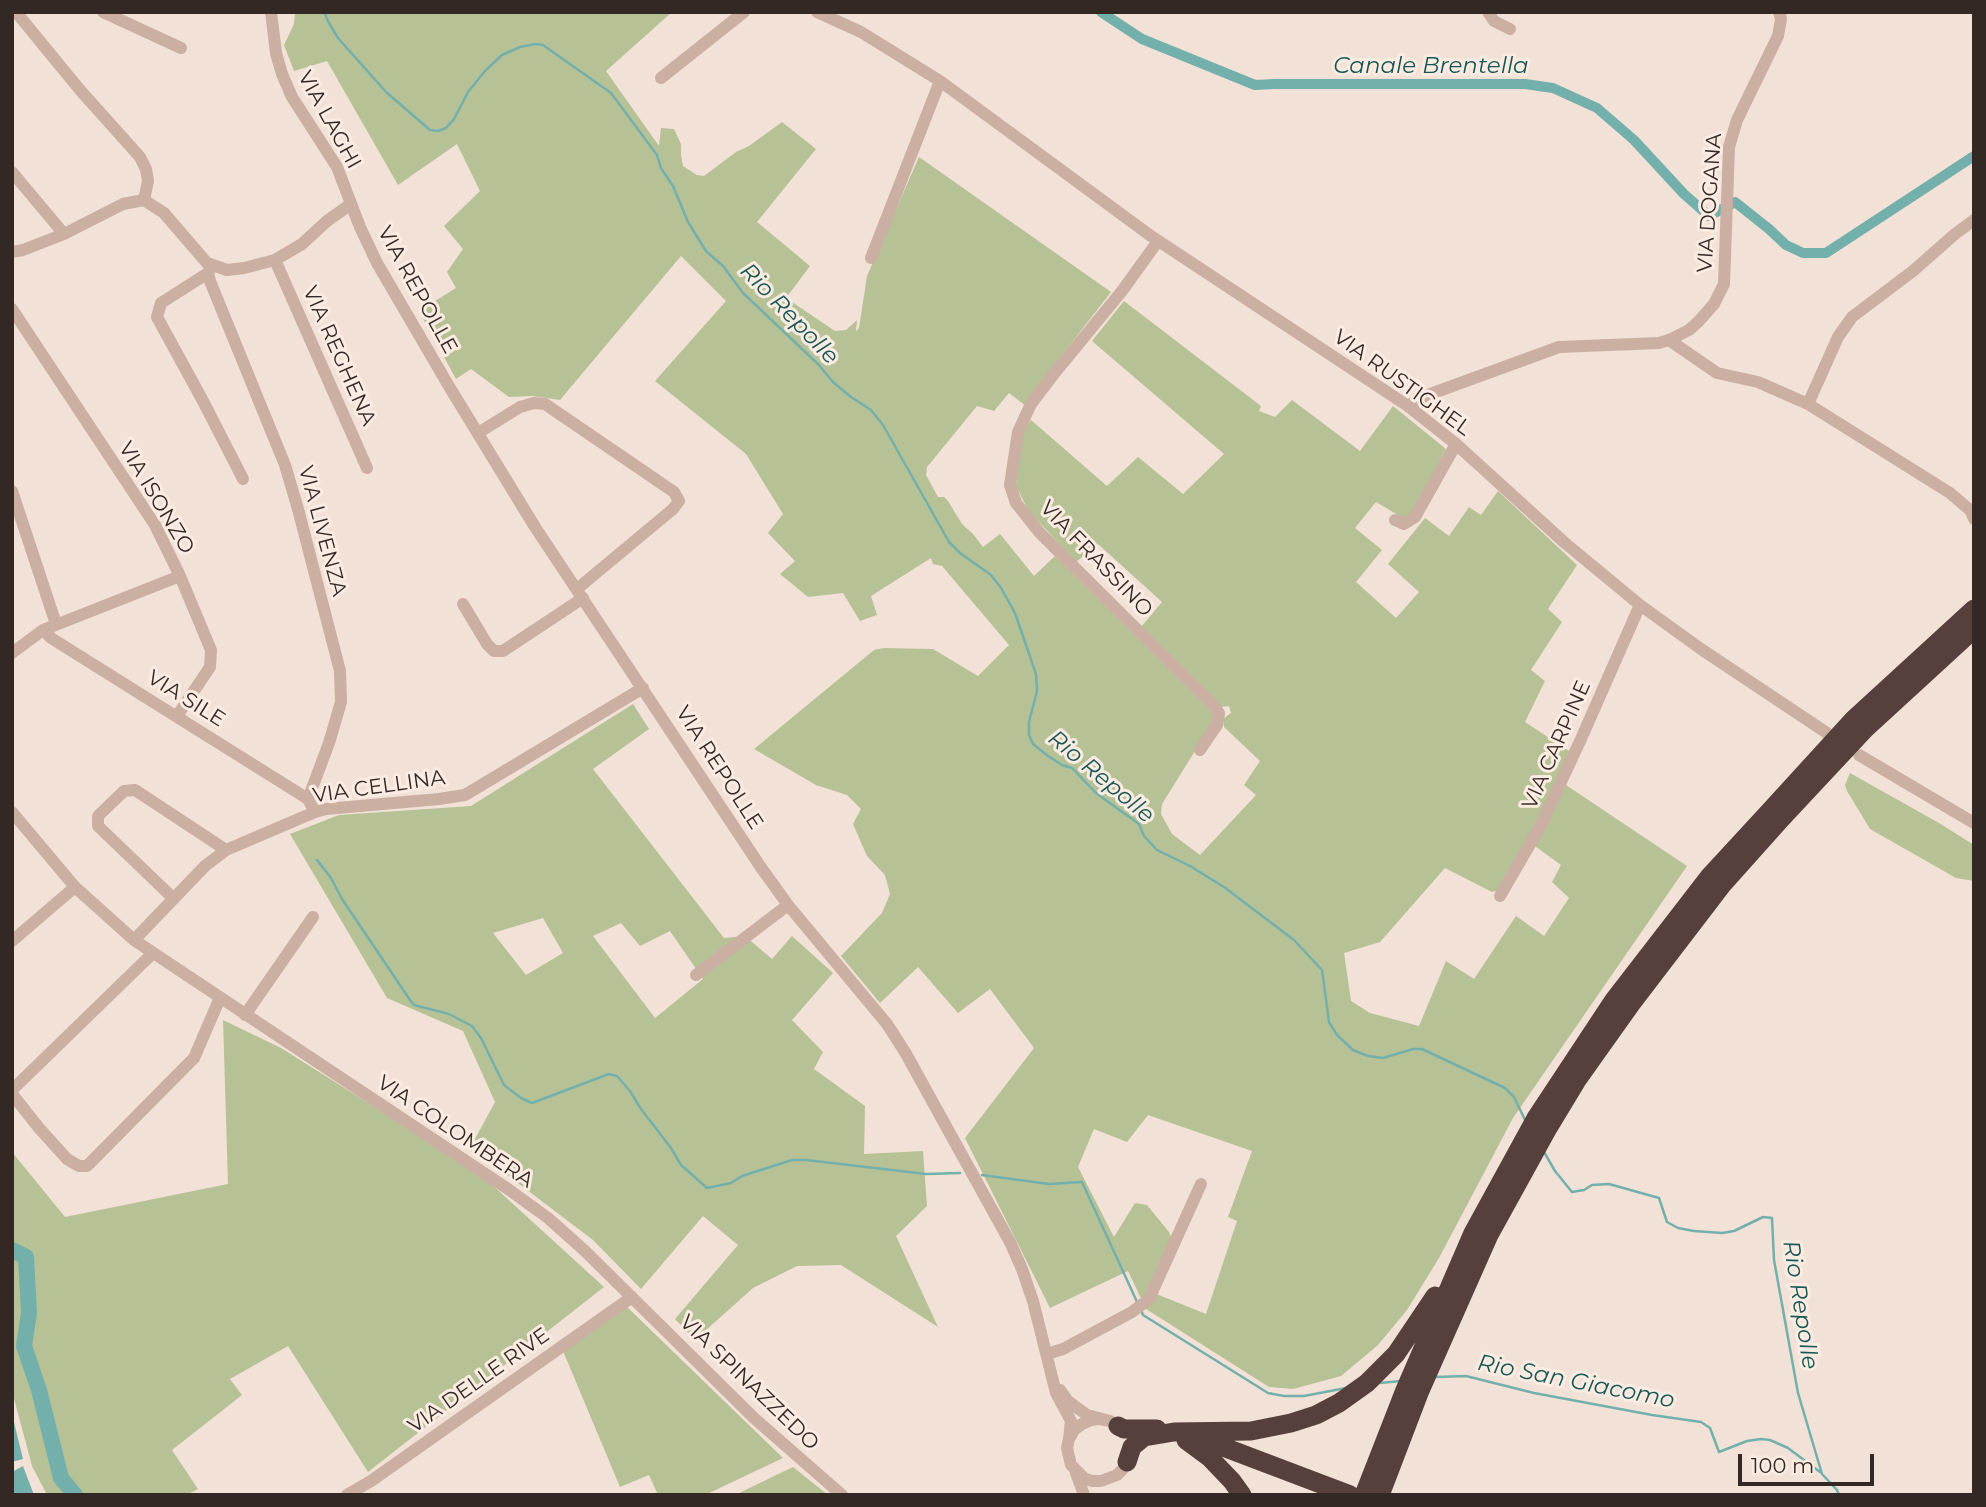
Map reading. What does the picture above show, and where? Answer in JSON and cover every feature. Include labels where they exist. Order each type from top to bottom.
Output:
[{"type":"highway","points":[[1379,1490],[1412,1391],[1474,1233],[1614,1000],[1709,877],[1854,719],[1974,608]]},
{"type":"highway","points":[[1550,1110],[1577,1080],[1631,1004],[1723,886],[1781,819],[1865,729],[1974,629]]},
{"type":"highway","points":[[1127,1462],[1132,1447],[1144,1437],[1174,1432],[1251,1430],[1292,1423],[1316,1415],[1367,1383],[1396,1354],[1426,1311],[1478,1209],[1514,1169]]},
{"type":"highway","points":[[1379,1490],[1403,1433],[1412,1391]]},
{"type":"highway","points":[[1114,1424],[1124,1429],[1152,1428],[1201,1438],[1350,1495]]},
{"type":"highway","points":[[1174,1432],[1209,1457],[1232,1480],[1242,1495]]},
{"type":"street","points":[[16,12],[140,157],[146,169],[148,188],[144,200]]},
{"type":"street","points":[[103,12],[181,48]]},
{"type":"street","name":"VIA LAGHI","points":[[271,12],[276,53],[282,74],[292,97],[337,167],[351,204]]},
{"type":"street","points":[[662,79],[744,12]]},
{"type":"street","name":"VIA RUSTIGHEL","points":[[817,12],[861,32],[940,81],[1158,241],[1408,406],[1456,444],[1565,544],[1640,605],[1827,733]]},
{"type":"street","points":[[1488,12],[1494,21],[1510,29]]},
{"type":"street","name":"VIA DOGANA","points":[[1669,340],[1698,322],[1714,304],[1724,284],[1729,147],[1733,130],[1778,36],[1781,19],[1779,12]]},
{"type":"street","points":[[871,258],[940,81]]},
{"type":"street","points":[[12,172],[64,234]]},
{"type":"street","points":[[12,252],[64,234],[123,204],[144,200],[164,214],[208,263],[210,269]]},
{"type":"street","points":[[243,479],[157,317],[161,303],[210,269],[235,269],[275,260],[302,244],[351,204]]},
{"type":"street","name":"VIA REPOLLE","points":[[351,204],[377,263],[535,527],[788,905],[887,1024],[905,1052],[1010,1242],[1033,1301],[1056,1393],[1070,1421],[1068,1457],[1084,1495]]},
{"type":"street","points":[[1808,404],[1838,337],[1852,317],[1974,220]]},
{"type":"street","name":"VIA FRASSINO","points":[[1158,241],[1122,291],[1031,404],[1018,432],[1010,485],[1016,503],[1040,533],[1219,713],[1217,725],[1200,750]]},
{"type":"street","name":"VIA REGHENA","points":[[275,260],[367,468]]},
{"type":"street","name":"VIA LIVENZA","points":[[210,269],[285,465],[340,671],[341,702],[308,799]]},
{"type":"street","name":"VIA ISONZO","points":[[12,309],[155,525],[211,650],[210,667],[177,716]]},
{"type":"street","points":[[1408,406],[1424,396],[1559,347],[1659,343],[1669,340],[1717,373],[1758,382],[1808,404],[1950,493],[1971,511],[1974,519]]},
{"type":"street","points":[[463,604],[487,644],[494,651],[503,651],[580,594],[679,501],[674,492],[545,404],[534,403],[520,407],[478,433]]},
{"type":"street","points":[[1395,520],[1404,524],[1415,517],[1456,444]]},
{"type":"street","points":[[12,491],[50,627]]},
{"type":"street","points":[[12,653],[30,638],[50,627],[180,576]]},
{"type":"street","name":"VIA CARPINE","points":[[1500,896],[1546,815],[1640,605]]},
{"type":"street","name":"VIA SILE","points":[[50,627],[51,638],[308,799]]},
{"type":"street","name":"VIA CELLINA","points":[[134,940],[205,866],[226,850],[326,809],[465,795],[643,688]]},
{"type":"street","points":[[1859,755],[1972,818]]},
{"type":"street","points":[[173,898],[98,826],[98,816],[124,791],[135,790],[226,850]]},
{"type":"street","points":[[308,799],[315,812]]},
{"type":"street","name":"VIA COLOMBERA","points":[[12,812],[75,887],[134,940],[528,1203],[585,1251],[632,1297]]},
{"type":"street","points":[[12,940],[75,887]]},
{"type":"street","points":[[696,975],[788,905]]},
{"type":"street","points":[[245,1015],[313,918]]},
{"type":"street","points":[[153,953],[12,1092],[67,1159],[79,1166],[87,1166],[194,1058],[219,998]]},
{"type":"street","points":[[1047,1354],[1063,1349],[1132,1312],[1149,1299],[1200,1184]]},
{"type":"street","name":"VIA DELLE RIVE","points":[[347,1495],[371,1481],[632,1297]]},
{"type":"street","name":"VIA SPINAZZEDO","points":[[632,1297],[754,1418],[842,1495]]},
{"type":"street","points":[[1053,1382],[1068,1401],[1087,1415],[1114,1424]]},
{"type":"street","points":[[1069,1439],[1074,1430],[1082,1424],[1100,1419],[1114,1424],[1125,1434],[1129,1452],[1127,1462],[1123,1469],[1091,1495]]},
{"type":"street","points":[[1076,1472],[1092,1481],[1110,1479]]},
{"type":"green space","points":[[295,12],[672,12],[606,71],[659,146],[661,128],[674,129],[681,144],[683,166],[697,175],[704,176],[782,122],[816,149],[757,222],[810,266],[786,298],[835,331],[846,330],[857,320],[856,331],[859,328],[867,276],[919,157],[1111,292],[1026,406],[1009,393],[994,411],[977,406],[927,467],[926,475],[938,497],[944,497],[948,501],[962,524],[983,547],[1000,534],[1034,576],[1055,556],[1210,710],[1214,716],[1210,727],[1162,804],[1161,814],[1172,834],[1200,855],[1256,795],[1244,785],[1260,761],[1224,727],[1223,719],[1231,713],[1229,706],[1221,707],[1141,627],[1162,602],[1098,544],[1076,562],[1028,510],[1016,486],[1020,436],[1031,420],[1107,486],[1138,457],[1183,494],[1224,454],[1092,341],[1124,301],[1261,406],[1259,411],[1275,417],[1292,400],[1360,451],[1393,406],[1446,449],[1410,518],[1403,518],[1376,502],[1355,528],[1382,550],[1356,582],[1396,618],[1419,592],[1388,564],[1425,518],[1449,536],[1469,507],[1481,515],[1498,491],[1577,565],[1548,609],[1562,622],[1531,670],[1545,681],[1525,722],[1569,751],[1557,779],[1687,866],[1513,1118],[1439,1258],[1407,1310],[1378,1345],[1341,1376],[1293,1389],[1269,1387],[1146,1309],[1128,1271],[1050,1308],[965,1138],[1034,1048],[990,989],[958,1013],[918,967],[880,1003],[841,956],[882,913],[890,894],[885,875],[867,856],[853,824],[861,809],[847,795],[816,785],[754,749],[874,650],[933,649],[978,676],[1009,645],[942,566],[933,564],[931,558],[871,596],[877,615],[860,621],[843,593],[808,597],[780,574],[795,561],[768,533],[783,514],[746,454],[655,381],[726,301],[681,256],[560,400],[532,396],[509,397],[471,369],[456,379],[419,311],[456,288],[447,272],[463,249],[444,226],[480,191],[457,144],[398,185],[327,61],[294,71],[284,45],[294,24]],"holes":[[[1528,841],[1561,865],[1552,882],[1569,898],[1544,936],[1516,916],[1474,979],[1446,961],[1419,1026],[1370,1013],[1351,1001],[1344,953],[1380,942],[1445,868],[1492,892],[1500,890]],[[1148,1115],[1252,1151],[1228,1217],[1237,1221],[1206,1314],[1149,1291],[1172,1240],[1169,1232],[1147,1205],[1135,1203],[1114,1237],[1078,1167],[1094,1129],[1127,1142]]]},
{"type":"green space","points":[[633,704],[649,729],[593,769],[724,938],[745,936],[772,959],[792,936],[833,973],[792,1020],[823,1052],[814,1069],[865,1106],[864,1154],[923,1151],[927,1206],[896,1236],[938,1327],[841,1265],[797,1266],[753,1288],[695,1340],[675,1319],[738,1245],[703,1216],[641,1289],[593,1240],[506,1174],[469,1150],[495,1102],[463,1031],[387,998],[290,834],[339,815],[471,806]],"holes":[[[543,918],[563,953],[526,975],[493,933]],[[621,923],[640,946],[670,931],[703,979],[655,1018],[593,936]]]},
{"type":"green space","points":[[1850,773],[1974,845],[1974,881],[1956,878],[1870,829],[1847,791],[1845,785]]},
{"type":"green space","points":[[223,1020],[281,1048],[478,1172],[604,1287],[368,1472],[288,1346],[230,1379],[242,1395],[172,1450],[198,1489],[186,1495],[47,1495],[32,1466],[12,1391],[12,1152],[65,1217],[228,1184]]},
{"type":"green space","points":[[626,1306],[783,1458],[705,1495],[658,1495],[649,1475],[620,1487],[563,1351]]},
{"type":"green space","points":[[793,1467],[828,1495],[735,1495]]},
{"type":"water","points":[[12,1414],[23,1459],[12,1462]]},
{"type":"water","points":[[23,1466],[34,1495],[13,1495],[12,1472]]},
{"type":"waterway","name":"Rio Repolle","points":[[324,12],[338,38],[386,92],[430,130],[446,128],[454,119],[468,92],[485,71],[502,55],[520,47],[543,45],[611,93],[657,155],[688,222],[706,251],[723,266],[743,293],[819,365],[833,382],[871,410],[883,425],[949,542],[991,575],[1001,588],[1015,613],[1036,674],[1037,691],[1029,722],[1029,735],[1033,744],[1062,765],[1072,768],[1096,793],[1139,824],[1144,836],[1157,850],[1224,887],[1294,940],[1322,970],[1329,1022],[1337,1035],[1353,1050],[1383,1058],[1422,1049],[1505,1088],[1514,1097],[1526,1122]]},
{"type":"waterway","name":"Canale Brentella","points":[[1101,12],[1142,39],[1255,85],[1525,84],[1553,88],[1597,108],[1634,140],[1684,194],[1709,216],[1735,202],[1786,245],[1803,253],[1826,253],[1974,156]]},
{"type":"waterway","name":"Rio San Giacomo","points":[[317,860],[414,1005],[449,1014],[472,1026],[481,1038],[504,1085],[521,1098],[532,1103],[609,1074],[617,1076],[681,1165],[707,1188],[731,1183],[742,1176],[792,1160],[926,1174],[960,1173]]},
{"type":"waterway","name":"Rio Repolle","points":[[1544,1152],[1572,1192],[1592,1185],[1609,1184],[1659,1198],[1667,1222],[1678,1228],[1722,1233],[1734,1231],[1763,1217],[1772,1218],[1774,1260],[1798,1393],[1822,1474],[1839,1495]]},
{"type":"waterway","name":"Rio San Giacomo","points":[[982,1175],[1049,1184],[1082,1182],[1138,1304]]},
{"type":"waterway","points":[[12,1250],[26,1257],[29,1313],[24,1346],[39,1390],[61,1478],[75,1495]]},
{"type":"waterway","name":"Rio San Giacomo","points":[[1141,1310],[1143,1315],[1268,1393],[1304,1396],[1346,1388]]},
{"type":"waterway","name":"Rio San Giacomo","points":[[1436,1377],[1466,1376],[1534,1393],[1701,1422],[1710,1428],[1719,1452],[1747,1441],[1770,1440],[1788,1448],[1820,1472]]},
{"type":"waterway","name":"Rio San Giacomo","points":[[1380,1383],[1401,1381]]}]
